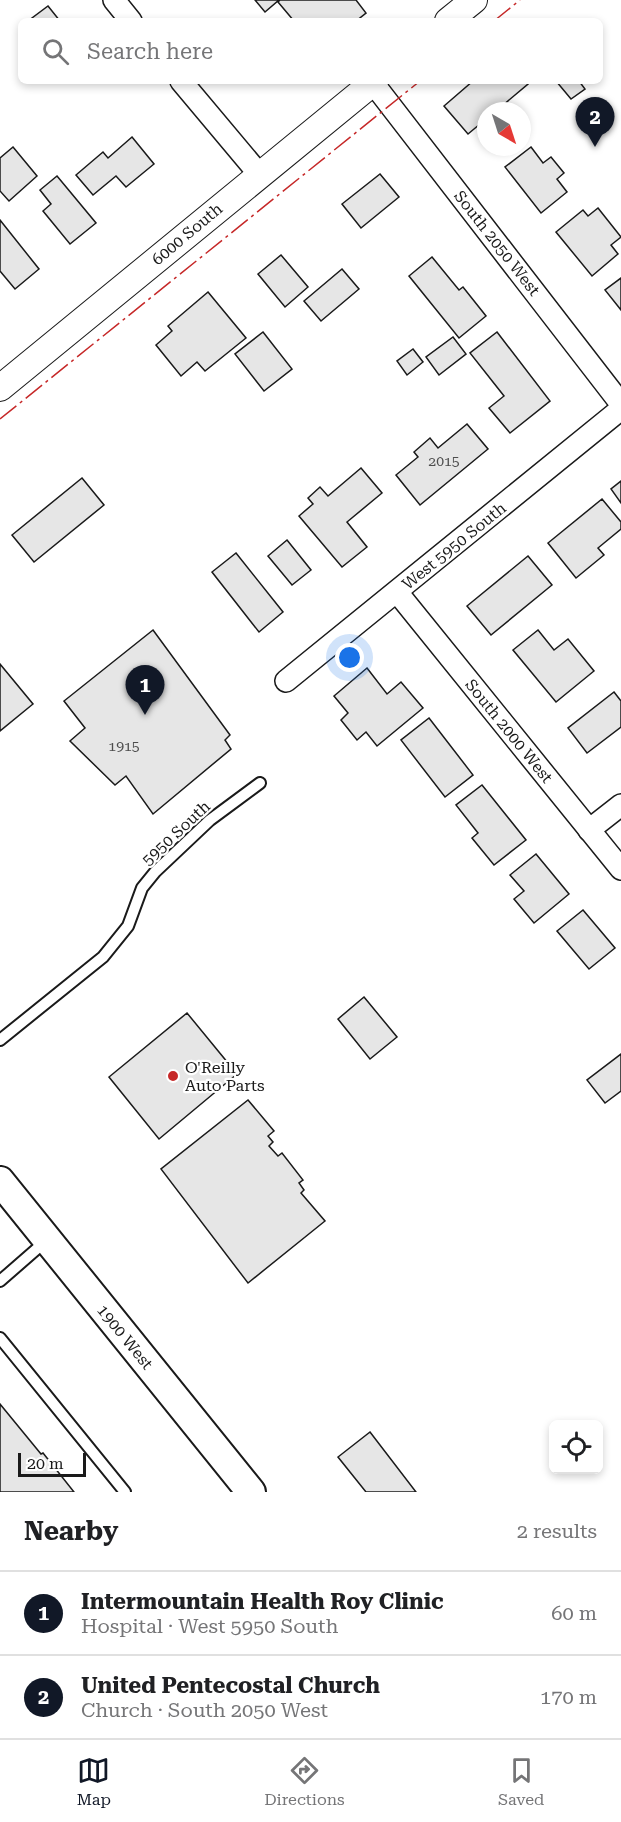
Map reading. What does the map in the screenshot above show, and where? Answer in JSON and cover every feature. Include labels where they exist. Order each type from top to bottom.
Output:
[{"type":"main road","name":"1900 West","points":[[0,1181],[251,1492]]},
{"type":"street","points":[[114,0],[129,18]]},
{"type":"street","points":[[452,18],[474,0]]},
{"type":"street","points":[[183,84],[258,174]]},
{"type":"street","name":"6000 South","points":[[0,388],[258,174],[371,84]]},
{"type":"street","name":"South 2050 West","points":[[376,84],[621,404]]},
{"type":"street","name":"West 5950 South","points":[[286,681],[621,409]]},
{"type":"street","name":"South 2000 West","points":[[397,592],[621,869]]},
{"type":"street","points":[[589,830],[621,804]]},
{"type":"lane","name":"5950 South","points":[[0,1040],[103,957],[128,926],[142,888],[155,872],[210,820],[260,783]]},
{"type":"lane","points":[[0,1281],[47,1240]]},
{"type":"lane","points":[[0,1338],[124,1492]]},
{"type":"building","points":[[255,0],[279,0],[265,12]]},
{"type":"building","points":[[280,0],[356,0],[366,13],[360,18],[291,18],[278,2]]},
{"type":"building","points":[[48,6],[58,18],[32,18]]},
{"type":"building","points":[[470,84],[528,84],[507,102],[477,102],[477,126],[468,134],[444,106]]},
{"type":"building","points":[[558,84],[581,84],[585,89],[571,99]]},
{"type":"building","points":[[132,137],[154,164],[126,187],[116,176],[93,195],[76,175],[103,152],[108,158]]},
{"type":"building","points":[[13,147],[37,176],[9,201],[0,191],[0,158]]},
{"type":"building","points":[[531,147],[543,163],[551,157],[564,173],[557,179],[567,192],[541,213],[505,167],[519,156],[531,156]]},
{"type":"building","points":[[380,174],[399,197],[361,228],[342,204]]},
{"type":"building","points":[[57,176],[96,223],[70,244],[43,211],[51,204],[40,190]]},
{"type":"building","points":[[598,208],[621,237],[611,245],[618,254],[592,276],[556,232],[583,210],[588,216]]},
{"type":"building","points":[[0,220],[39,269],[15,289],[0,271]]},
{"type":"building","points":[[281,255],[308,287],[285,307],[258,274]]},
{"type":"building","points":[[432,257],[459,290],[463,287],[486,316],[459,338],[409,276]]},
{"type":"building","points":[[342,269],[359,289],[321,321],[304,301]]},
{"type":"building","points":[[621,278],[621,310],[605,290]]},
{"type":"building","points":[[208,292],[246,338],[205,371],[197,362],[181,376],[156,345],[172,331],[168,326]]},
{"type":"building","points":[[263,332],[292,369],[264,391],[235,354]]},
{"type":"building","points":[[497,332],[550,401],[510,433],[489,408],[504,396],[470,353]]},
{"type":"building","points":[[453,337],[466,354],[439,375],[426,357]]},
{"type":"building","points":[[413,349],[423,362],[407,375],[397,361]]},
{"type":"building","points":[[467,424],[488,449],[420,505],[396,475],[418,457],[414,452],[430,438],[438,448]]},
{"type":"building","points":[[361,468],[382,493],[347,522],[367,547],[342,567],[299,516],[313,504],[308,498],[320,487],[328,496]]},
{"type":"building","points":[[82,478],[104,505],[34,562],[12,535]]},
{"type":"building","points":[[621,481],[621,503],[611,489]]},
{"type":"building","points":[[602,499],[621,522],[621,529],[598,548],[604,555],[576,578],[548,543]]},
{"type":"building","points":[[287,540],[311,570],[292,585],[268,556]]},
{"type":"building","points":[[236,553],[283,612],[259,632],[212,572]]},
{"type":"building","points":[[528,556],[552,585],[491,635],[467,606]]},
{"type":"building","points":[[153,630],[230,735],[225,740],[231,749],[153,814],[126,776],[115,785],[70,741],[85,728],[64,701]]},
{"type":"building","points":[[538,630],[554,650],[568,639],[594,671],[556,702],[513,650]]},
{"type":"building","points":[[0,664],[33,704],[0,731]]},
{"type":"building","points":[[367,668],[387,694],[401,682],[423,708],[377,746],[366,732],[357,740],[341,720],[348,713],[334,696]]},
{"type":"building","points":[[614,692],[621,701],[621,727],[587,753],[568,728]]},
{"type":"building","points":[[429,718],[473,775],[445,797],[401,740]]},
{"type":"building","points":[[482,785],[526,840],[494,865],[472,838],[478,833],[456,805]]},
{"type":"building","points":[[536,854],[569,894],[534,923],[514,899],[524,891],[510,875]]},
{"type":"building","points":[[583,910],[615,948],[589,969],[557,931]]},
{"type":"building","points":[[364,997],[397,1037],[370,1059],[338,1019]]},
{"type":"building","name":"O'Reilly Auto Parts","points":[[187,1013],[237,1074],[159,1139],[109,1077]]},
{"type":"building","points":[[621,1054],[621,1091],[605,1103],[587,1080]]},
{"type":"building","points":[[248,1100],[274,1131],[268,1136],[273,1142],[269,1146],[278,1156],[282,1153],[303,1180],[299,1183],[304,1190],[301,1193],[325,1221],[248,1283],[161,1169]]},
{"type":"building","points":[[0,1404],[41,1454],[43,1453],[74,1492],[0,1492]]},
{"type":"building","points":[[370,1432],[416,1492],[366,1492],[338,1457]]},
{"type":"power","points":[[498,18],[520,0]]},
{"type":"power","points":[[0,419],[416,84]]},
{"type":"place","name":"United Pentecostal Church","points":[[595,147]]},
{"type":"place","name":"Intermountain Health Roy Clinic","points":[[145,715]]},
{"type":"place","name":"O'Reilly Auto Parts","points":[[173,1076]]}]
